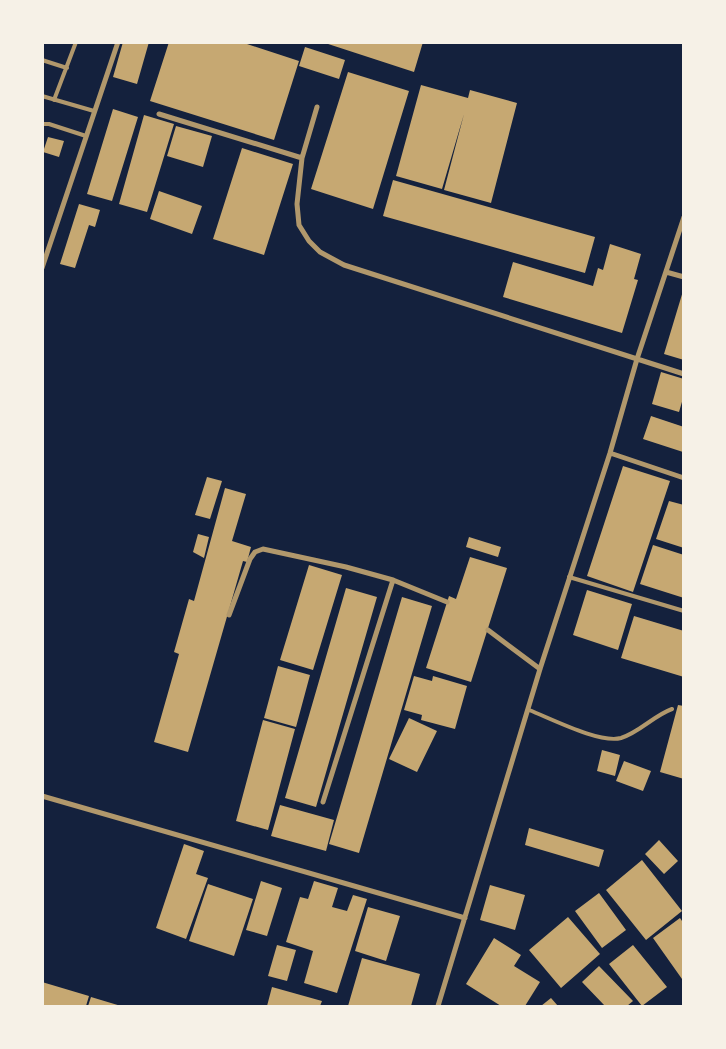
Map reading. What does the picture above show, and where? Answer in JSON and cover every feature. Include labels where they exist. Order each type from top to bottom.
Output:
[{"type":"street","points":[[42,268],[118,42]]},
{"type":"street","points":[[318,107],[302,158],[297,204],[299,225],[309,241],[320,252],[344,265],[684,374]]},
{"type":"street","points":[[159,114],[302,158]]},
{"type":"street","points":[[438,1006],[540,669],[610,453],[637,359],[684,217]]},
{"type":"street","points":[[666,272],[684,278]]},
{"type":"street","points":[[610,453],[684,478]]},
{"type":"street","points":[[228,615],[250,559],[255,552],[263,549],[346,567],[393,580],[447,602]]},
{"type":"street","points":[[323,802],[393,580]]},
{"type":"street","points":[[488,630],[540,669]]},
{"type":"street","points":[[42,796],[465,918]]},
{"type":"lane","points":[[54,100],[76,42]]},
{"type":"lane","points":[[42,60],[67,68]]},
{"type":"lane","points":[[42,96],[94,111]]},
{"type":"lane","points":[[42,124],[49,124],[86,136]]},
{"type":"lane","points":[[569,577],[684,611]]},
{"type":"lane","points":[[529,710],[596,737],[620,738],[672,709]]},
{"type":"building","points":[[123,42],[149,42],[137,84],[113,77]]},
{"type":"building","points":[[169,42],[241,42],[299,61],[274,140],[150,101]]},
{"type":"building","points":[[322,42],[423,42],[414,72]]},
{"type":"building","points":[[305,47],[345,60],[339,79],[299,66]]},
{"type":"building","points":[[348,72],[409,91],[373,209],[311,189]]},
{"type":"building","points":[[421,85],[468,98],[470,90],[517,103],[491,203],[444,190],[464,114],[442,189],[396,176]]},
{"type":"building","points":[[113,109],[138,117],[112,201],[87,194]]},
{"type":"building","points":[[144,115],[174,124],[147,212],[119,204]]},
{"type":"building","points":[[176,126],[212,136],[203,167],[167,156]]},
{"type":"building","points":[[48,137],[64,141],[59,157],[43,152]]},
{"type":"building","points":[[242,148],[293,164],[264,255],[213,239]]},
{"type":"building","points":[[393,180],[595,237],[585,273],[383,216]]},
{"type":"building","points":[[159,191],[202,206],[192,234],[150,219]]},
{"type":"building","points":[[79,204],[100,210],[95,227],[89,225],[75,268],[60,264]]},
{"type":"building","points":[[610,244],[641,254],[634,279],[638,280],[622,333],[503,297],[513,262],[593,286],[598,268],[603,270]]},
{"type":"building","points":[[684,291],[684,360],[664,354]]},
{"type":"building","points":[[661,372],[684,379],[684,395],[679,412],[652,404]]},
{"type":"building","points":[[651,416],[684,427],[683,452],[643,439]]},
{"type":"building","points":[[623,466],[670,481],[633,592],[587,576]]},
{"type":"building","points":[[207,477],[222,481],[210,519],[195,515]]},
{"type":"building","points":[[225,488],[246,494],[232,541],[251,547],[247,562],[243,561],[188,752],[154,742],[179,654],[174,652],[189,599],[194,601]]},
{"type":"building","points":[[669,501],[684,505],[684,548],[656,539]]},
{"type":"building","points":[[198,534],[209,537],[204,558],[193,552]]},
{"type":"building","points":[[469,537],[501,547],[498,557],[466,547]]},
{"type":"building","points":[[653,545],[684,555],[684,598],[640,584]]},
{"type":"building","points":[[470,557],[507,568],[471,682],[426,668],[449,596],[456,599]]},
{"type":"building","points":[[309,565],[342,575],[313,670],[280,660]]},
{"type":"building","points":[[346,588],[377,597],[316,807],[285,798]]},
{"type":"building","points":[[587,590],[632,604],[618,650],[573,635]]},
{"type":"building","points":[[402,597],[432,606],[359,853],[329,844]]},
{"type":"building","points":[[634,616],[684,631],[684,677],[621,658]]},
{"type":"building","points":[[278,666],[310,675],[296,727],[264,718]]},
{"type":"building","points":[[414,676],[432,681],[433,676],[467,686],[455,729],[421,720],[422,715],[404,710]]},
{"type":"building","points":[[678,705],[684,706],[684,779],[660,772]]},
{"type":"building","points":[[409,718],[437,731],[417,772],[389,759]]},
{"type":"building","points":[[263,720],[295,729],[268,830],[236,821]]},
{"type":"building","points":[[602,750],[620,755],[615,776],[597,771]]},
{"type":"building","points":[[624,761],[651,771],[643,791],[616,781]]},
{"type":"building","points":[[280,805],[334,820],[326,851],[271,836]]},
{"type":"building","points":[[529,828],[604,850],[599,867],[525,845]]},
{"type":"building","points":[[659,840],[678,861],[664,874],[645,854]]},
{"type":"building","points":[[184,844],[204,851],[196,874],[208,878],[186,939],[156,928]]},
{"type":"building","points":[[642,860],[682,911],[646,940],[606,890]]},
{"type":"building","points":[[261,881],[282,888],[267,936],[246,930]]},
{"type":"building","points":[[314,881],[338,888],[332,907],[347,911],[353,895],[367,899],[337,993],[304,983],[313,951],[286,942],[300,897],[308,899]]},
{"type":"building","points":[[208,884],[253,899],[234,956],[189,941]]},
{"type":"building","points":[[490,885],[525,895],[515,930],[480,920]]},
{"type":"building","points":[[599,893],[626,930],[602,948],[575,911]]},
{"type":"building","points":[[368,907],[400,916],[386,961],[355,951]]},
{"type":"building","points":[[568,917],[600,954],[561,988],[529,950]]},
{"type":"building","points":[[680,918],[684,924],[684,978],[682,979],[653,938]]},
{"type":"building","points":[[494,938],[521,955],[514,966],[540,982],[525,1006],[501,1006],[466,984]]},
{"type":"building","points":[[277,945],[296,950],[287,981],[268,976]]},
{"type":"building","points":[[633,945],[667,987],[642,1006],[609,964]]},
{"type":"building","points":[[362,958],[420,974],[411,1006],[348,1006]]},
{"type":"building","points":[[599,966],[633,1001],[627,1006],[605,1006],[582,982]]},
{"type":"building","points":[[42,982],[89,996],[86,1006],[42,1006]]},
{"type":"building","points":[[272,987],[322,1001],[320,1006],[267,1006]]},
{"type":"building","points":[[91,997],[121,1006],[88,1006]]},
{"type":"building","points":[[551,998],[558,1006],[541,1006]]}]
